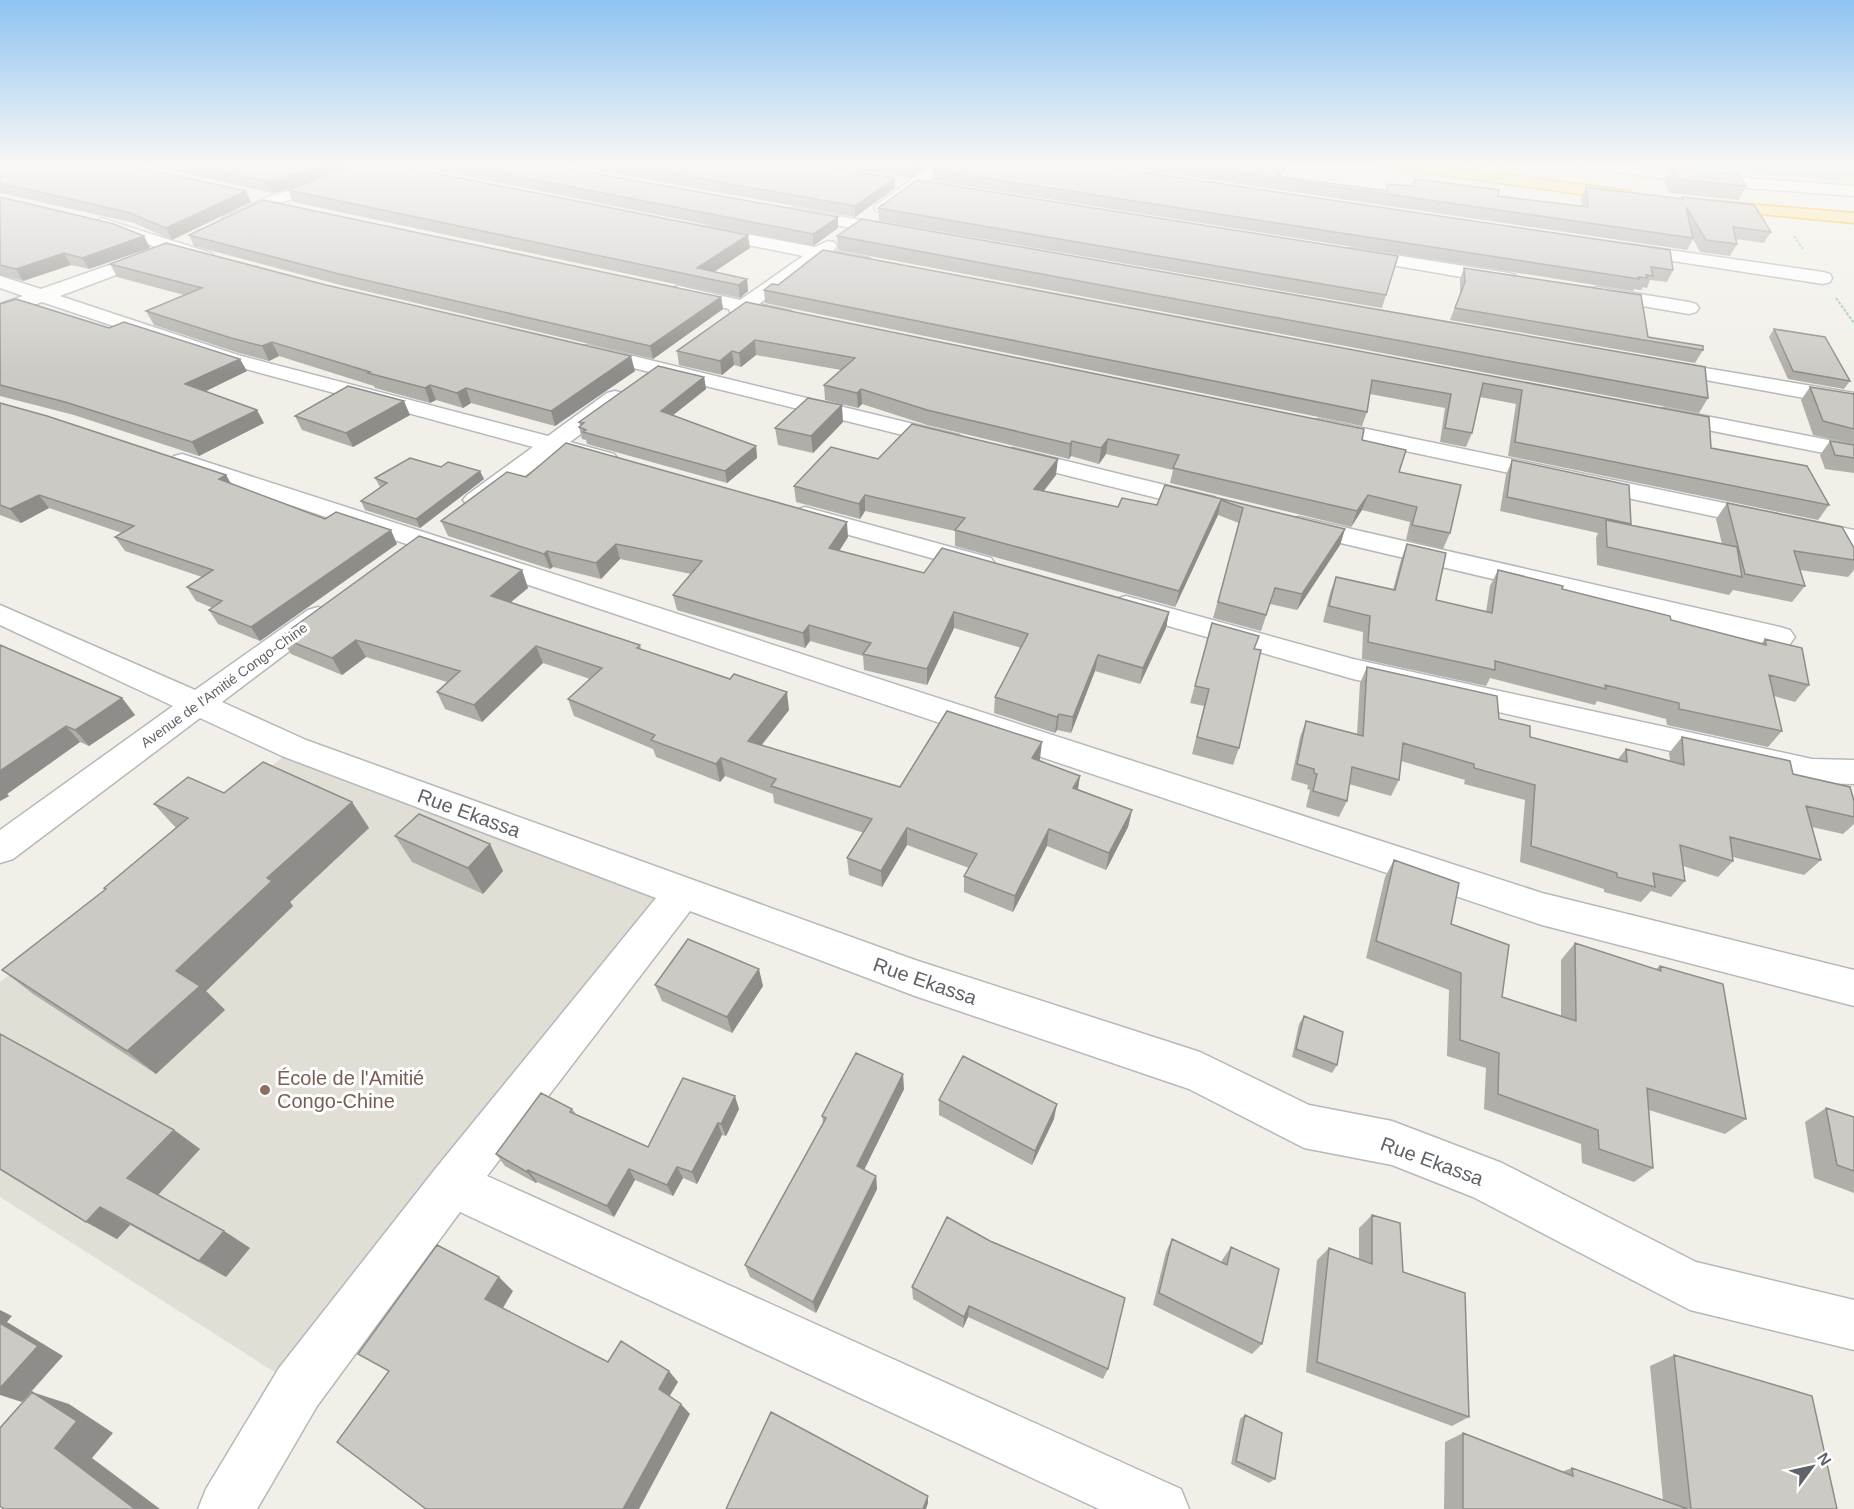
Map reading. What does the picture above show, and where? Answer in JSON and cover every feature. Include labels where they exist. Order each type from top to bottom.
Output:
[{"type":"street","points":[[135,233],[171,248],[228,263]]},
{"type":"street","points":[[716,233],[876,265]]},
{"type":"street","points":[[715,327],[846,233]]},
{"type":"street","points":[[907,233],[916,235]]},
{"type":"street","points":[[0,311],[193,238]]},
{"type":"street","points":[[1609,246],[1823,278]]},
{"type":"street","points":[[1339,251],[1526,282]]},
{"type":"street","points":[[0,282],[231,359],[631,466]]},
{"type":"street","points":[[662,289],[802,319]]},
{"type":"street","points":[[1584,291],[1689,308]]},
{"type":"street","points":[[567,346],[968,444]]},
{"type":"street","points":[[432,533],[551,443],[686,347]]},
{"type":"street","points":[[1641,363],[1854,400]]},
{"type":"street","points":[[1644,411],[1854,452]]},
{"type":"street","points":[[1295,422],[1854,538]]},
{"type":"street","points":[[991,449],[1221,506]]},
{"type":"street","points":[[155,452],[432,533],[1542,909],[1854,988]]},
{"type":"street","points":[[780,508],[1009,572]]},
{"type":"street","points":[[1278,520],[1780,637]]},
{"type":"street","points":[[1101,598],[1353,669],[1812,771],[1854,772]]},
{"type":"street","name":"Avenue de l'Amitié Congo-Chine","points":[[0,849],[338,602]]},
{"type":"street","name":"Rue Ekassa","points":[[0,614],[195,705],[294,748],[915,978],[1200,1072],[1304,1126],[1392,1143],[1486,1179],[1690,1285],[1854,1325]]},
{"type":"street","points":[[226,1509],[298,1387],[452,1184],[684,891]]},
{"type":"street","points":[[452,1184],[1161,1509]]},
{"type":"shaded area","name":"École de l'Amitié Congo-Chine","points":[[294,748],[684,891],[298,1387],[0,1197],[0,982]]},
{"type":"building","points":[[0,233],[138,233],[144,236],[82,258],[64,253],[16,269],[0,265]]},
{"type":"building","points":[[421,233],[721,297],[650,346],[339,274],[189,235]]},
{"type":"building","points":[[494,233],[748,235],[697,268],[747,279],[738,285]]},
{"type":"building","points":[[841,233],[944,233],[1705,367],[1708,398],[837,236]]},
{"type":"building","points":[[1026,233],[1255,233],[1398,256],[1386,295]]},
{"type":"building","points":[[1344,233],[1558,233],[1670,250],[1673,270],[1651,267],[1653,276],[1646,275],[1647,278],[1638,277],[1639,279]]},
{"type":"building","points":[[1661,233],[1692,233],[1693,238]]},
{"type":"building","points":[[1702,233],[1735,233],[1737,244],[1706,240]]},
{"type":"building","points":[[166,243],[326,285],[631,356],[551,411],[466,388],[457,393],[430,385],[425,388],[368,373],[370,372],[272,342],[262,346],[146,311],[202,288],[110,264]]},
{"type":"building","points":[[823,250],[1709,417],[1711,448],[1807,466],[1829,505],[1515,442],[1522,390],[1483,383],[1472,433],[1445,428],[1451,394],[1372,380],[1367,412],[764,290],[772,284],[778,285]]},
{"type":"building","points":[[1464,268],[1641,295],[1648,337],[1703,346],[1703,350],[1455,308],[1465,282]]},
{"type":"building","points":[[16,299],[109,328],[124,322],[240,359],[185,384],[257,410],[192,442],[65,402],[0,385],[0,304]]},
{"type":"building","points":[[746,302],[1364,429],[1362,440],[1406,450],[1399,472],[1461,485],[1450,533],[1412,525],[1417,507],[1368,495],[1357,511],[1173,468],[1179,455],[1108,439],[1101,448],[1072,441],[1070,444],[927,410],[861,389],[857,393],[824,385],[855,358],[755,340],[739,353],[732,351],[720,361],[677,351]]},
{"type":"building","points":[[1774,329],[1825,337],[1850,381],[1793,371]]},
{"type":"building","points":[[658,366],[704,377],[661,411],[756,446],[725,471],[583,432],[586,430],[579,427],[584,423],[579,422]]},
{"type":"building","points":[[348,386],[404,401],[346,433],[295,416]]},
{"type":"building","points":[[1810,387],[1854,394],[1854,429],[1823,421]]},
{"type":"building","points":[[808,398],[842,405],[811,436],[775,428]]},
{"type":"building","points":[[0,403],[47,416],[226,475],[219,479],[325,519],[336,512],[391,530],[251,627],[209,610],[222,601],[187,587],[213,570],[115,537],[134,526],[39,495],[10,509],[0,505]]},
{"type":"building","points":[[912,424],[1058,459],[1034,489],[1118,507],[1122,498],[1157,505],[1165,485],[1345,529],[1302,594],[1275,588],[1266,615],[1218,602],[1243,508],[1221,500],[1179,591],[955,530],[965,518],[865,495],[859,504],[794,486],[831,447],[878,459]]},
{"type":"building","points":[[1830,441],[1854,445],[1854,458],[1835,455]]},
{"type":"building","points":[[566,443],[847,522],[829,548],[924,573],[942,548],[1169,612],[1143,668],[1098,655],[1073,717],[1059,714],[1057,717],[995,697],[1028,634],[1019,631],[954,612],[927,669],[863,654],[871,643],[809,625],[803,633],[673,595],[702,561],[616,544],[596,563],[547,551],[544,554],[441,521],[507,472],[526,477]]},
{"type":"building","points":[[410,458],[441,467],[448,462],[480,471],[416,519],[361,501],[387,483],[375,478]]},
{"type":"building","points":[[1512,460],[1629,485],[1631,524],[1507,497]]},
{"type":"building","points":[[1727,503],[1842,527],[1854,548],[1854,560],[1794,551],[1805,586],[1745,574]]},
{"type":"building","points":[[1606,520],[1737,547],[1742,577],[1607,547]]},
{"type":"building","points":[[419,536],[522,570],[491,596],[640,645],[637,648],[730,679],[734,674],[787,692],[748,741],[900,787],[947,711],[1042,742],[1032,758],[1080,776],[1073,788],[1132,810],[1109,853],[1049,829],[1015,896],[964,876],[977,854],[907,828],[881,871],[847,858],[872,819],[771,786],[776,779],[721,758],[716,764],[651,740],[655,735],[568,699],[602,668],[536,646],[474,705],[437,692],[460,671],[356,640],[332,658],[280,637]]},
{"type":"building","points":[[1407,544],[1446,553],[1436,600],[1492,613],[1498,570],[1563,586],[1562,589],[1670,616],[1671,620],[1766,645],[1765,639],[1802,648],[1809,685],[1769,675],[1782,731],[1679,709],[1679,703],[1605,685],[1606,689],[1495,661],[1495,670],[1368,642],[1370,616],[1329,606],[1336,577],[1395,590]]},
{"type":"building","points":[[1212,623],[1259,636],[1254,649],[1261,650],[1239,748],[1197,737],[1209,689],[1195,686]]},
{"type":"building","points":[[0,645],[122,698],[75,730],[66,726],[0,771]]},
{"type":"building","points":[[1367,667],[1497,696],[1499,719],[1530,726],[1530,737],[1627,762],[1626,749],[1684,765],[1682,737],[1790,761],[1793,774],[1850,787],[1854,801],[1854,817],[1806,806],[1821,860],[1730,837],[1733,861],[1680,845],[1685,881],[1653,873],[1655,887],[1617,877],[1617,873],[1531,846],[1535,785],[1474,768],[1474,764],[1403,743],[1399,780],[1352,767],[1347,801],[1313,791],[1317,774],[1314,773],[1314,769],[1297,764],[1306,721],[1363,736]]},
{"type":"building","points":[[263,762],[352,802],[267,878],[272,881],[176,971],[200,986],[127,1051],[2,970],[106,889],[104,888],[188,818],[154,804],[188,777],[224,793]]},
{"type":"building","points":[[419,814],[490,844],[468,868],[395,836]]},
{"type":"building","points":[[1394,860],[1459,883],[1451,924],[1509,945],[1502,997],[1576,1021],[1575,943],[1661,971],[1660,966],[1723,984],[1746,1119],[1647,1088],[1653,1168],[1599,1149],[1598,1130],[1498,1094],[1499,1053],[1460,1040],[1461,973],[1376,941]]},
{"type":"building","points":[[688,939],[759,969],[727,1017],[655,985]]},
{"type":"building","points":[[1304,1016],[1343,1032],[1337,1065],[1296,1049]]},
{"type":"building","points":[[0,1034],[174,1130],[127,1178],[224,1231],[199,1261],[100,1207],[86,1222],[0,1169]]},
{"type":"building","points":[[856,1053],[903,1074],[857,1166],[876,1176],[813,1302],[745,1265],[826,1118],[822,1116]]},
{"type":"building","points":[[963,1056],[1057,1104],[1035,1151],[939,1100]]},
{"type":"building","points":[[683,1078],[735,1096],[692,1172],[677,1167],[667,1185],[629,1169],[607,1206],[528,1170],[527,1172],[496,1154],[541,1093],[572,1109],[570,1112],[648,1147]]},
{"type":"building","points":[[1826,1108],[1854,1117],[1854,1171],[1837,1165]]},
{"type":"building","points":[[1372,1215],[1400,1223],[1403,1272],[1465,1293],[1469,1417],[1317,1362],[1329,1248],[1372,1264]]},
{"type":"building","points":[[947,1217],[990,1241],[1125,1298],[1108,1369],[969,1306],[964,1317],[912,1287]]},
{"type":"building","points":[[1172,1239],[1227,1265],[1231,1247],[1279,1269],[1262,1344],[1159,1293]]},
{"type":"building","points":[[437,1245],[499,1277],[485,1299],[608,1362],[621,1341],[669,1371],[659,1389],[681,1404],[623,1509],[426,1509],[337,1442],[389,1371],[358,1354]]},
{"type":"building","points":[[0,1323],[38,1346],[0,1388]]},
{"type":"building","points":[[1674,1355],[1812,1396],[1837,1509],[1691,1509]]},
{"type":"building","points":[[32,1392],[77,1421],[55,1448],[135,1509],[4,1509],[0,1506],[0,1428]]},
{"type":"building","points":[[771,1412],[928,1496],[923,1509],[726,1509]]},
{"type":"building","points":[[1245,1415],[1282,1433],[1275,1479],[1236,1461]]},
{"type":"building","points":[[1463,1433],[1573,1476],[1572,1468],[1688,1509],[1463,1509]]},
{"type":"place","name":"École de l'Amitié Congo-Chine","points":[[265,1090]]}]
